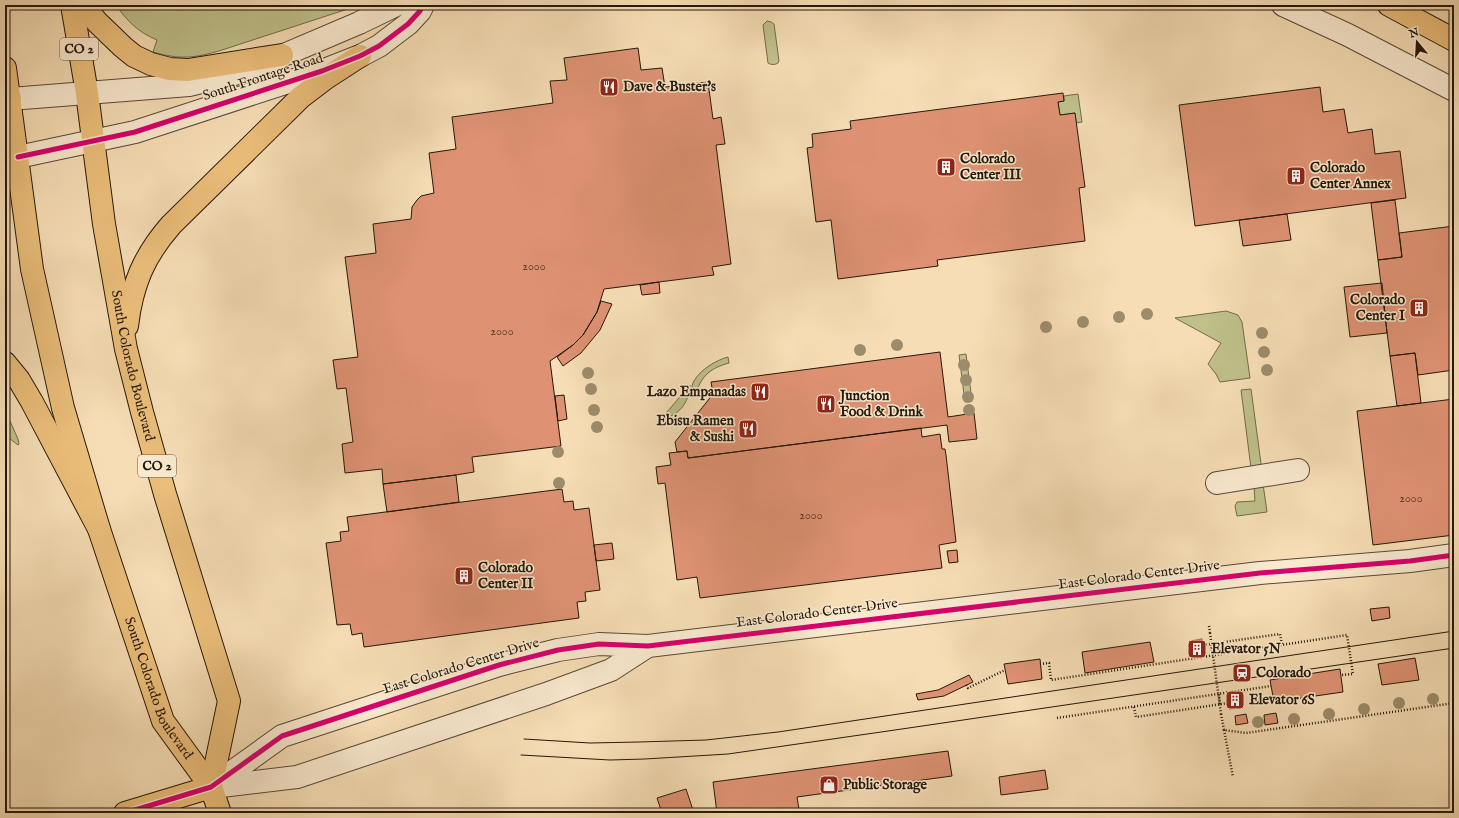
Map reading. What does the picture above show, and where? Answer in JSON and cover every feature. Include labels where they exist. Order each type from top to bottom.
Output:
[{"type":"main road","name":"South Colorado Boulevard","points":[[72,5],[87,93],[104,224],[126,349],[165,494],[229,702],[212,787]]},
{"type":"main road","points":[[83,5],[97,22],[134,56],[151,64],[170,69],[188,70],[282,55]]},
{"type":"main road","points":[[1390,5],[1454,40]]},
{"type":"main road","points":[[126,349],[127,327],[132,293],[145,261],[159,239],[201,195],[301,97],[326,78],[360,56]]},
{"type":"main road","name":"South Colorado Boulevard","points":[[5,68],[11,159],[32,269],[63,408],[99,529],[163,720],[212,787],[220,813]]},
{"type":"main road","points":[[5,363],[19,380],[32,402],[99,529]]},
{"type":"main road","points":[[125,813],[212,787]]},
{"type":"street","name":"South Frontage Road","points":[[8,99],[189,85],[212,80],[234,74],[282,55],[360,23],[396,5]]},
{"type":"street","name":"South Frontage Road","points":[[11,159],[135,132],[322,71],[360,56],[379,46],[399,32],[412,20],[424,5]]},
{"type":"street","points":[[1283,5],[1354,38],[1454,90]]},
{"type":"street","points":[[1217,483],[1298,470]]},
{"type":"street","name":"East Colorado Center Drive","points":[[212,787],[282,736],[499,665],[558,650],[599,644],[648,646],[1260,572],[1410,561],[1454,555]]},
{"type":"street","points":[[1410,561],[1454,568]]},
{"type":"street","name":"East Colorado Center Drive","points":[[212,787],[304,775],[546,694],[611,670],[648,646]]},
{"type":"path","points":[[1209,626],[1224,730],[1233,777]]},
{"type":"path","points":[[1203,645],[1280,634],[1282,645]]},
{"type":"path","points":[[1040,664],[1049,663],[1052,680],[1347,635],[1353,674],[1341,675]]},
{"type":"path","points":[[1211,644],[1213,656]]},
{"type":"path","points":[[966,685],[968,688],[1005,670]]},
{"type":"path","points":[[1057,718],[1271,686]]},
{"type":"path","points":[[1219,694],[1220,704]]},
{"type":"path","points":[[1134,707],[1136,717],[1228,703]]},
{"type":"path","points":[[1224,730],[1246,734],[1454,703]]},
{"type":"green space","points":[[116,5],[360,5],[222,50],[204,55],[180,57],[153,52],[157,40],[134,26]]},
{"type":"green space","points":[[767,21],[774,24],[779,61],[778,63],[774,64],[768,63],[763,25]]},
{"type":"green space","points":[[1078,94],[1082,122],[1076,123],[1075,113],[1060,115],[1058,102],[1064,101],[1064,96]]},
{"type":"green space","points":[[1226,311],[1238,315],[1242,322],[1250,378],[1220,382],[1208,364],[1221,343],[1175,318]]},
{"type":"green space","points":[[966,354],[972,401],[965,402],[959,355]]},
{"type":"green space","points":[[728,357],[729,363],[717,367],[708,373],[701,381],[696,393],[692,390],[693,382],[704,369],[723,358]]},
{"type":"green space","points":[[690,385],[688,397],[682,408],[673,415],[661,419]]},
{"type":"green space","points":[[1251,389],[1262,471],[1251,468],[1241,390]]},
{"type":"green space","points":[[5,410],[18,439],[18,445],[5,435]]},
{"type":"green space","points":[[1263,484],[1267,512],[1237,516],[1235,506],[1237,502],[1255,501],[1254,487]]},
{"type":"building","points":[[638,48],[641,70],[662,68],[665,87],[708,82],[713,119],[721,117],[725,144],[716,145],[731,264],[712,267],[714,275],[604,289],[597,312],[583,335],[573,345],[550,361],[561,446],[472,457],[474,472],[456,475],[383,484],[382,469],[345,473],[342,444],[353,442],[346,388],[337,389],[333,360],[358,357],[345,257],[376,253],[373,224],[411,219],[412,207],[417,200],[421,196],[434,193],[429,153],[456,149],[452,117],[553,103],[550,81],[567,80],[564,58]]},
{"type":"building","name":"Colorado Center Annex","points":[[1320,87],[1323,112],[1344,109],[1348,133],[1372,129],[1375,154],[1400,151],[1406,198],[1195,226],[1179,105]]},
{"type":"building","name":"Colorado Center III","points":[[1063,93],[1064,101],[1058,102],[1060,115],[1075,113],[1085,187],[1079,188],[1085,241],[937,260],[938,266],[838,279],[831,220],[816,222],[807,148],[813,147],[812,134],[851,129],[850,121]]},
{"type":"building","points":[[1395,200],[1402,257],[1378,260],[1371,203]]},
{"type":"building","points":[[1287,214],[1291,240],[1243,246],[1239,220]]},
{"type":"building","name":"Colorado Center I","points":[[1454,226],[1454,370],[1418,375],[1415,353],[1390,356],[1378,260],[1402,257],[1399,233]]},
{"type":"building","points":[[659,282],[660,293],[642,295],[640,285]]},
{"type":"building","points":[[1382,283],[1387,333],[1350,337],[1344,287]]},
{"type":"building","points":[[601,301],[612,304],[600,330],[581,353],[563,366],[557,357],[583,335],[597,312]]},
{"type":"building","name":"Junction Food & Drink","points":[[940,352],[948,417],[974,413],[977,439],[949,442],[947,425],[688,458],[687,451],[677,452],[675,442],[713,394],[711,382]]},
{"type":"building","points":[[1415,353],[1421,403],[1397,406],[1390,356]]},
{"type":"building","points":[[564,395],[567,419],[558,421],[555,396]]},
{"type":"building","points":[[1454,399],[1454,535],[1373,545],[1357,411]]},
{"type":"building","points":[[921,428],[922,437],[940,434],[942,449],[945,449],[946,455],[956,542],[939,545],[942,568],[700,598],[697,577],[677,580],[665,483],[658,484],[656,467],[671,465],[669,453],[687,451],[688,458]]},
{"type":"building","points":[[456,475],[459,502],[387,512],[383,484]]},
{"type":"building","name":"Colorado Center II","points":[[562,489],[564,502],[573,501],[574,510],[589,508],[600,590],[585,592],[586,601],[577,602],[579,618],[364,647],[362,633],[352,635],[350,624],[337,625],[326,543],[341,541],[340,532],[349,531],[347,517]]},
{"type":"building","points":[[612,543],[614,559],[596,561],[594,545]]},
{"type":"building","points":[[957,550],[958,562],[949,563],[947,551]]},
{"type":"building","points":[[1389,607],[1390,618],[1372,621],[1370,609]]},
{"type":"building","name":"Elevator 5N","points":[[1202,639],[1204,652],[1191,655],[1189,641]]},
{"type":"building","points":[[1150,642],[1154,662],[1085,673],[1082,652]]},
{"type":"building","points":[[1415,658],[1419,680],[1382,685],[1378,664]]},
{"type":"building","points":[[1040,659],[1042,679],[1008,684],[1004,664]]},
{"type":"building","points":[[1340,669],[1343,692],[1274,702],[1270,680]]},
{"type":"building","points":[[969,675],[973,682],[944,696],[918,700],[916,694],[938,690]]},
{"type":"building","name":"Elevator 6S","points":[[1241,695],[1243,708],[1229,709],[1227,697]]},
{"type":"building","points":[[1276,713],[1278,723],[1265,725],[1264,715]]},
{"type":"building","points":[[1246,714],[1248,723],[1236,725],[1235,716]]},
{"type":"building","points":[[948,751],[952,776],[797,797],[799,809],[764,813],[717,813],[713,782]]},
{"type":"building","points":[[1045,770],[1048,789],[1001,795],[999,777]]},
{"type":"building","points":[[686,789],[694,813],[662,813],[657,798]]},
{"type":"tram line","points":[[524,739],[590,743],[639,742],[706,740],[778,732],[1454,631]]},
{"type":"tram line","points":[[521,755],[610,760],[728,754],[1454,648]]},
{"type":"cycle path","points":[[18,157],[135,132],[322,71],[360,56],[379,46],[408,24],[420,11],[423,5]]},
{"type":"cycle path","points":[[125,813],[211,787],[282,736],[499,665],[558,650],[599,644],[648,646],[1260,573],[1410,561],[1454,555]]},
{"type":"place","name":"Dave & Buster's","points":[[609,87]]},
{"type":"place","name":"Colorado Center III","points":[[946,167]]},
{"type":"place","name":"Colorado Center Annex","points":[[1296,176]]},
{"type":"place","name":"Colorado Center I","points":[[1419,308]]},
{"type":"place","name":"Lazo Empanadas","points":[[760,392]]},
{"type":"place","name":"Junction Food & Drink","points":[[826,404]]},
{"type":"place","name":"Ebisu Ramen & Sushi","points":[[748,429]]},
{"type":"place","name":"Colorado Center II","points":[[464,576]]},
{"type":"place","name":"Elevator 5N","points":[[1197,649]]},
{"type":"place","name":"Colorado","points":[[1242,673]]},
{"type":"place","name":"Elevator 6S","points":[[1235,700]]},
{"type":"place","name":"Public Storage","points":[[829,785]]}]
